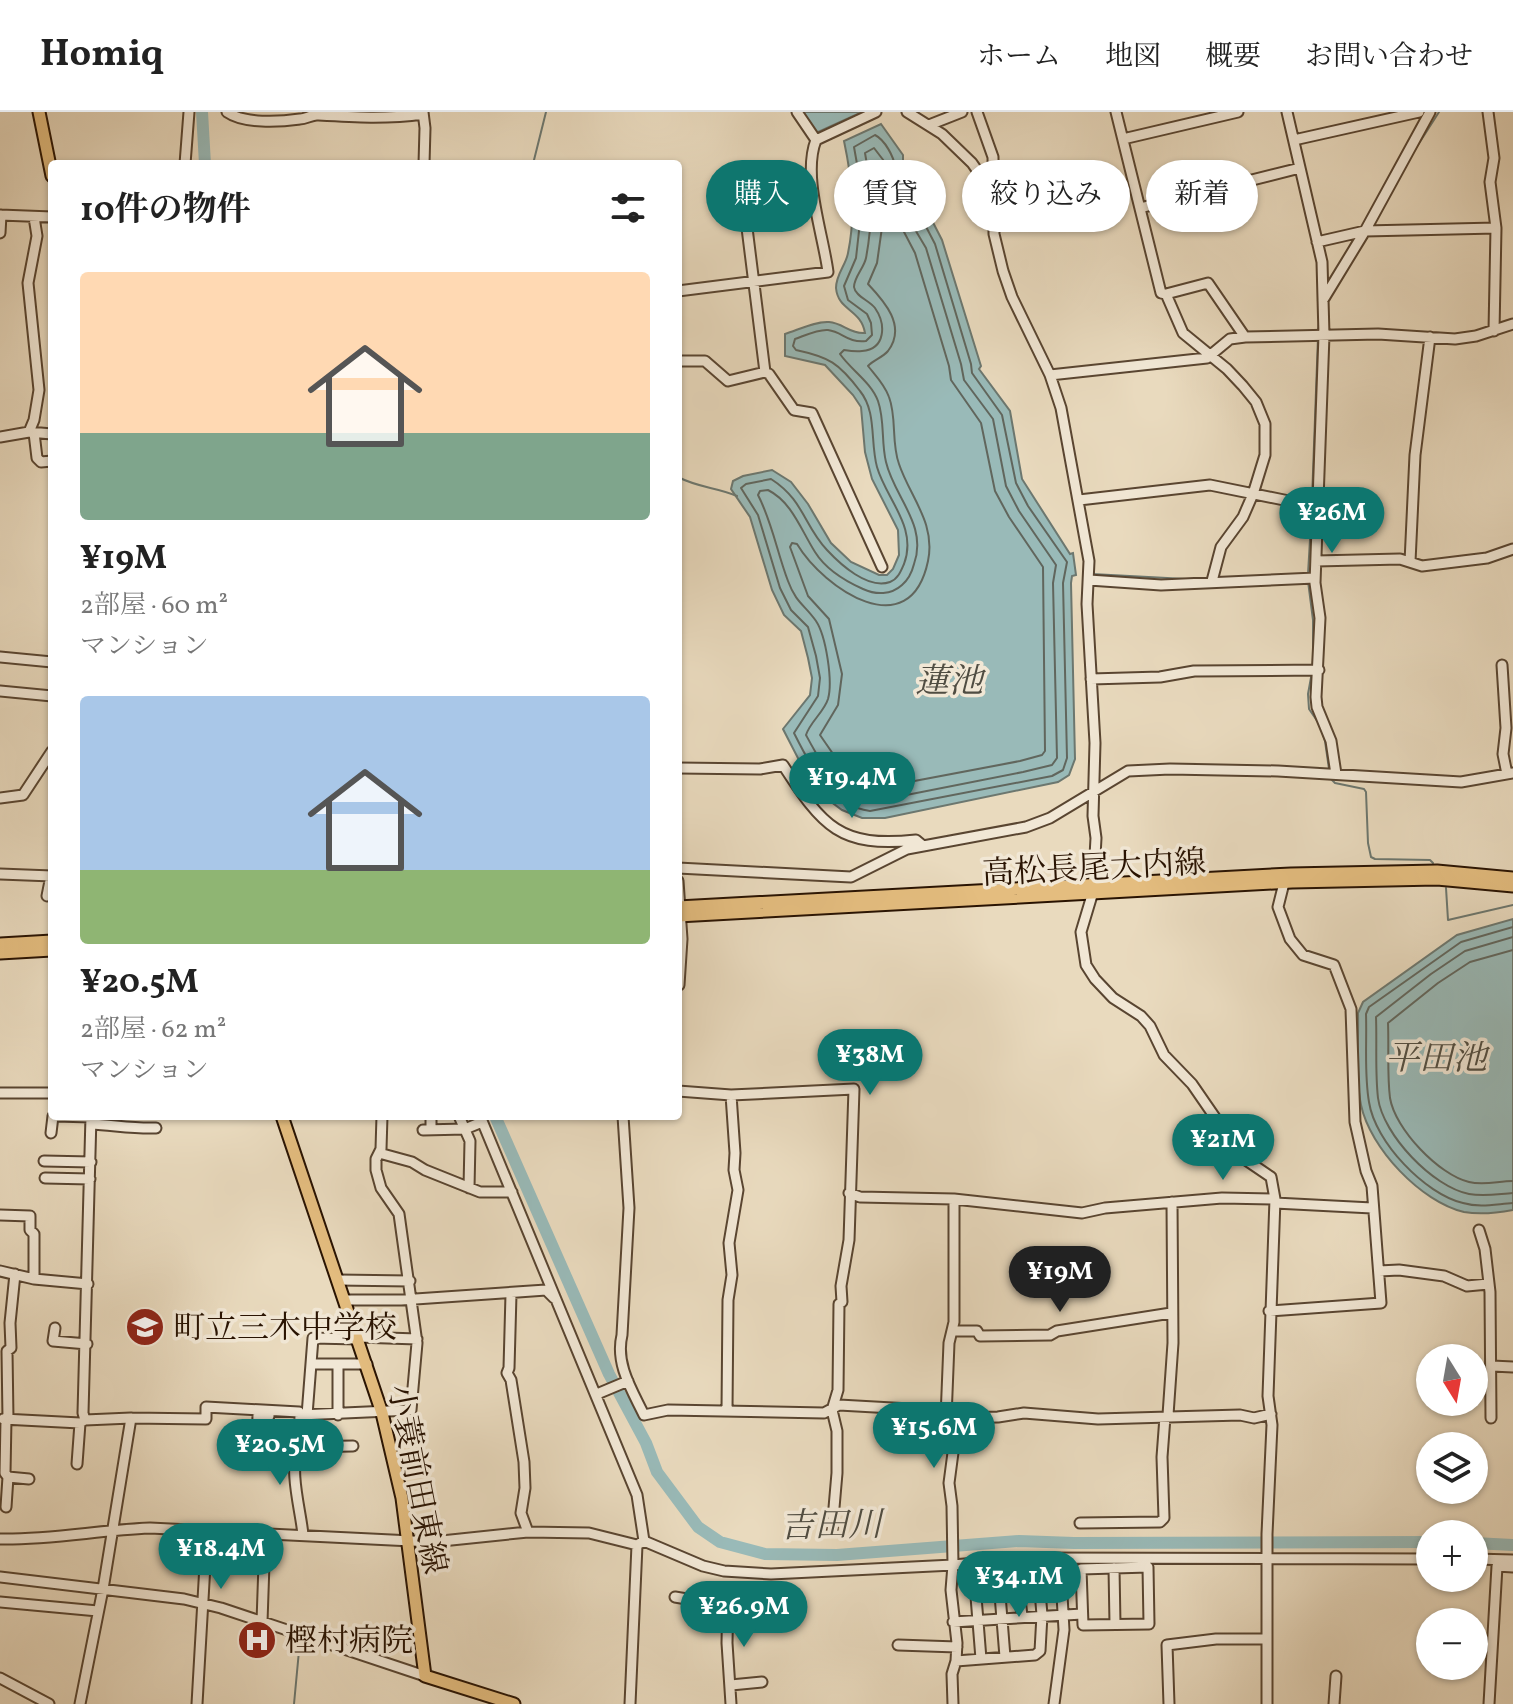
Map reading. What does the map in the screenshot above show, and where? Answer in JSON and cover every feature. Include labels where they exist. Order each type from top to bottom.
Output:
[{"type":"main road","points":[[39,112],[49,160]]},
{"type":"main road","name":"高松長尾大内線","points":[[682,912],[1395,871],[1513,878]]},
{"type":"main road","name":"高松長尾大内線","points":[[1093,888],[1285,879],[1437,879],[1513,886]]},
{"type":"main road","points":[[0,944],[48,941]]},
{"type":"main road","points":[[0,953],[48,950]]},
{"type":"main road","name":"小蓑前田東線","points":[[283,1120],[382,1413],[402,1498],[425,1676]]},
{"type":"main road","points":[[425,1676],[514,1704]]},
{"type":"street","points":[[185,160],[189,112]]},
{"type":"street","points":[[227,112],[236,117],[271,121],[315,115],[389,118],[423,113],[424,160]]},
{"type":"street","points":[[682,290],[828,272],[811,161],[816,140],[797,112]]},
{"type":"street","points":[[816,140],[876,112]]},
{"type":"street","points":[[907,112],[929,125],[969,160]]},
{"type":"street","points":[[929,125],[962,112]]},
{"type":"street","points":[[977,112],[993,160]]},
{"type":"street","points":[[1116,112],[1161,293],[1208,283],[1245,337]]},
{"type":"street","points":[[1123,139],[1238,112]]},
{"type":"street","points":[[1287,112],[1322,262],[1324,335],[1315,578],[1320,618],[1317,707],[1331,741],[1336,774]]},
{"type":"street","points":[[1294,140],[1419,112]]},
{"type":"street","points":[[1323,301],[1430,112]]},
{"type":"street","points":[[1488,112],[1494,158],[1490,182],[1496,228],[1494,331]]},
{"type":"street","points":[[1140,208],[1300,168]]},
{"type":"street","points":[[0,233],[0,215],[48,217]]},
{"type":"street","points":[[34,217],[37,236],[28,283],[39,390],[32,432],[37,458],[41,462],[48,461]]},
{"type":"street","points":[[1317,242],[1365,231],[1496,228]]},
{"type":"street","points":[[748,232],[765,372]]},
{"type":"street","points":[[994,232],[1012,297],[1050,375],[1061,408],[1079,500],[1089,575],[1087,604],[1096,838],[1093,888],[1081,932],[1089,971],[1113,998],[1141,1016],[1150,1026],[1164,1055],[1192,1084],[1243,1158],[1271,1177],[1275,1201],[1269,1311],[1268,1396],[1271,1414],[1266,1558],[1267,1704]]},
{"type":"street","points":[[1166,294],[1183,333],[1243,386],[1261,411],[1265,432],[1265,455],[1253,494],[1243,517],[1221,547],[1213,579]]},
{"type":"street","points":[[1050,375],[1211,356],[1230,339],[1245,337],[1378,334],[1455,339],[1513,324]]},
{"type":"street","points":[[1410,562],[1415,455],[1430,337]]},
{"type":"street","points":[[682,361],[705,361],[728,381],[765,372],[794,410],[812,413],[882,567]]},
{"type":"street","points":[[0,437],[32,432],[48,434]]},
{"type":"street","points":[[1079,500],[1210,485],[1318,503]]},
{"type":"street","points":[[1316,561],[1400,559],[1422,566],[1487,558],[1513,549]]},
{"type":"street","points":[[1089,575],[1161,585],[1213,579],[1315,578]]},
{"type":"street","points":[[0,657],[48,662]]},
{"type":"street","points":[[682,870],[851,877],[867,871],[888,856],[922,845],[1026,827],[1050,818],[1128,771],[1144,769],[1278,771],[1461,782],[1510,774],[1503,754],[1506,728],[1502,665]]},
{"type":"street","points":[[1091,679],[1160,677],[1194,671],[1319,670]]},
{"type":"street","points":[[0,691],[48,696]]},
{"type":"street","points":[[0,798],[23,795],[48,757]]},
{"type":"street","points":[[682,768],[760,769],[783,765],[800,792],[833,828],[849,838],[869,842],[916,840],[922,845]]},
{"type":"street","points":[[0,874],[48,876]]},
{"type":"street","points":[[1269,1311],[1381,1303],[1372,1186],[1355,1122],[1350,1003],[1334,965],[1303,955],[1290,939],[1278,907],[1285,879]]},
{"type":"street","points":[[47,896],[48,892]]},
{"type":"street","points":[[682,1091],[731,1095],[854,1089],[849,1240],[838,1324],[838,1390],[832,1410],[836,1421],[837,1459],[832,1531]]},
{"type":"street","points":[[0,1093],[48,1093]]},
{"type":"street","points":[[727,1410],[728,1300],[732,1275],[729,1243],[738,1190],[734,1170],[731,1095]]},
{"type":"street","points":[[51,1133],[53,1120]]},
{"type":"street","points":[[77,1464],[87,1344],[91,1120]]},
{"type":"street","points":[[95,1120],[136,1129],[156,1128]]},
{"type":"street","points":[[353,1446],[257,1440],[258,1415],[338,1415],[411,1410],[417,1339],[399,1214],[381,1188],[376,1170],[382,1120]]},
{"type":"street","points":[[430,1120],[427,1130],[465,1129],[479,1120]]},
{"type":"street","points":[[461,1120],[470,1141],[469,1188]]},
{"type":"street","points":[[481,1120],[637,1495],[640,1543],[630,1704]]},
{"type":"street","points":[[623,1120],[629,1208],[622,1335],[618,1351],[644,1415],[668,1410],[824,1413],[839,1405],[998,1417],[1024,1413],[1098,1419],[1240,1415],[1254,1418],[1271,1414]]},
{"type":"street","points":[[379,1153],[412,1162],[480,1192],[512,1192]]},
{"type":"street","points":[[44,1161],[91,1162]]},
{"type":"street","points":[[45,1178],[90,1179]]},
{"type":"street","points":[[849,1193],[860,1197],[954,1199],[1082,1213],[1222,1198],[1372,1208]]},
{"type":"street","points":[[953,1704],[952,1674],[957,1647],[951,1590],[953,1565],[949,1483],[954,1445],[946,1414],[954,1322],[954,1199]]},
{"type":"street","points":[[1080,1523],[1160,1522],[1164,1518],[1162,1457],[1169,1378],[1172,1374],[1172,1202]]},
{"type":"street","points":[[0,1215],[30,1216],[30,1230],[34,1234],[34,1279]]},
{"type":"street","points":[[1479,1230],[1485,1249],[1488,1284],[1491,1418]]},
{"type":"street","points":[[1379,1271],[1399,1270],[1444,1276],[1467,1286],[1488,1284]]},
{"type":"street","points":[[0,1271],[34,1279],[88,1284]]},
{"type":"street","points":[[6,1507],[7,1351],[11,1348],[15,1274]]},
{"type":"street","points":[[338,1280],[410,1281]]},
{"type":"street","points":[[345,1300],[412,1300],[546,1290],[556,1300]]},
{"type":"street","points":[[511,1294],[507,1373],[511,1380],[524,1462],[525,1488],[521,1513],[528,1532]]},
{"type":"street","points":[[952,1331],[977,1331],[980,1336],[1050,1335],[1057,1331],[1171,1313]]},
{"type":"street","points":[[55,1328],[53,1341],[87,1344]]},
{"type":"street","points":[[303,1535],[296,1451],[313,1338],[417,1339]]},
{"type":"street","points":[[311,1364],[367,1364]]},
{"type":"street","points":[[338,1364],[338,1415]]},
{"type":"street","points":[[1492,1366],[1513,1367]]},
{"type":"street","points":[[597,1394],[628,1381]]},
{"type":"street","points":[[5,1419],[82,1422],[131,1418],[206,1419],[206,1407],[299,1412],[302,1415]]},
{"type":"street","points":[[80,1704],[103,1589],[131,1418]]},
{"type":"street","points":[[8,1477],[29,1479]]},
{"type":"street","points":[[0,1539],[35,1540],[112,1530],[207,1530],[408,1541],[447,1541],[528,1532],[589,1533],[640,1543],[703,1566],[744,1573],[789,1574],[1033,1558],[1416,1559]]},
{"type":"street","points":[[197,1704],[207,1530]]},
{"type":"street","points":[[262,1622],[265,1534]]},
{"type":"street","points":[[1488,1559],[1513,1560]]},
{"type":"street","points":[[1489,1704],[1497,1566],[1513,1567]]},
{"type":"street","points":[[1148,1567],[1149,1624],[1083,1625],[1082,1614],[1081,1569],[1148,1567]]},
{"type":"street","points":[[1114,1568],[1115,1624]]},
{"type":"street","points":[[0,1577],[203,1603],[425,1676]]},
{"type":"street","points":[[981,1659],[975,1584],[1061,1578],[1063,1642],[1054,1704]]},
{"type":"street","points":[[956,1661],[1035,1655],[1040,1651],[1042,1615],[1039,1579]]},
{"type":"street","points":[[1018,1581],[1022,1616]]},
{"type":"street","points":[[999,1582],[1005,1657]]},
{"type":"street","points":[[728,1594],[731,1704]]},
{"type":"street","points":[[675,1597],[728,1606]]},
{"type":"street","points":[[0,1602],[98,1611]]},
{"type":"street","points":[[953,1622],[1082,1614]]},
{"type":"street","points":[[1169,1704],[1167,1645],[1216,1639],[1266,1639]]},
{"type":"street","points":[[898,1645],[957,1647]]},
{"type":"street","points":[[1334,1704],[1336,1676]]},
{"type":"street","points":[[0,1678],[49,1704]]},
{"type":"street","points":[[731,1685],[762,1682]]},
{"type":"water","points":[[800,112],[862,112],[816,133]]},
{"type":"water","name":"蓮池","points":[[881,124],[903,155],[903,160],[847,160],[844,141]]},
{"type":"water","name":"蓮池","points":[[851,232],[938,232],[981,366],[979,369],[1010,411],[1022,479],[1070,554],[1073,553],[1076,575],[1072,576],[1071,583],[1075,759],[1069,775],[1058,782],[885,818],[862,818],[842,810],[826,798],[801,764],[783,729],[810,695],[812,678],[808,658],[801,631],[784,615],[772,590],[750,517],[731,489],[733,481],[772,470],[791,482],[831,543],[851,562],[879,575],[887,575],[893,569],[899,555],[898,530],[872,479],[865,452],[861,407],[825,365],[785,356],[785,334],[812,324],[834,323],[865,333],[859,319],[841,301],[836,288]]},
{"type":"water","name":"平田池","points":[[1513,919],[1513,1210],[1464,1212],[1431,1197],[1415,1185],[1386,1155],[1366,1122],[1359,1094],[1358,1013],[1363,1002],[1457,935]]},
{"type":"waterway","name":"吉田川","points":[[202,112],[205,160]]},
{"type":"waterway","points":[[534,160],[546,112]]},
{"type":"waterway","points":[[1409,159],[1439,112]]},
{"type":"waterway","points":[[1318,331],[1320,314]]},
{"type":"waterway","points":[[1312,499],[1318,337]]},
{"type":"waterway","points":[[682,479],[737,496]]},
{"type":"waterway","points":[[1308,574],[1312,505]]},
{"type":"waterway","points":[[1092,574],[1186,579]]},
{"type":"waterway","points":[[1308,581],[1313,620],[1313,666]]},
{"type":"waterway","points":[[1312,672],[1309,709],[1320,725],[1329,769]]},
{"type":"waterway","points":[[1331,779],[1366,792],[1371,857],[1430,860],[1433,863]]},
{"type":"waterway","points":[[1446,888],[1448,920],[1513,905]]},
{"type":"waterway","name":"吉田川","points":[[497,1120],[609,1374],[646,1443],[657,1472],[698,1527],[720,1542],[765,1554],[837,1555],[1019,1541],[1416,1542]]},
{"type":"waterway","points":[[410,1536],[438,1537],[512,1529]]},
{"type":"waterway","name":"吉田川","points":[[1488,1544],[1513,1545]]},
{"type":"waterway","points":[[294,1704],[300,1640]]},
{"type":"place","name":"町立三木中学校","points":[[145,1327]]},
{"type":"place","name":"樫村病院","points":[[257,1640]]}]
